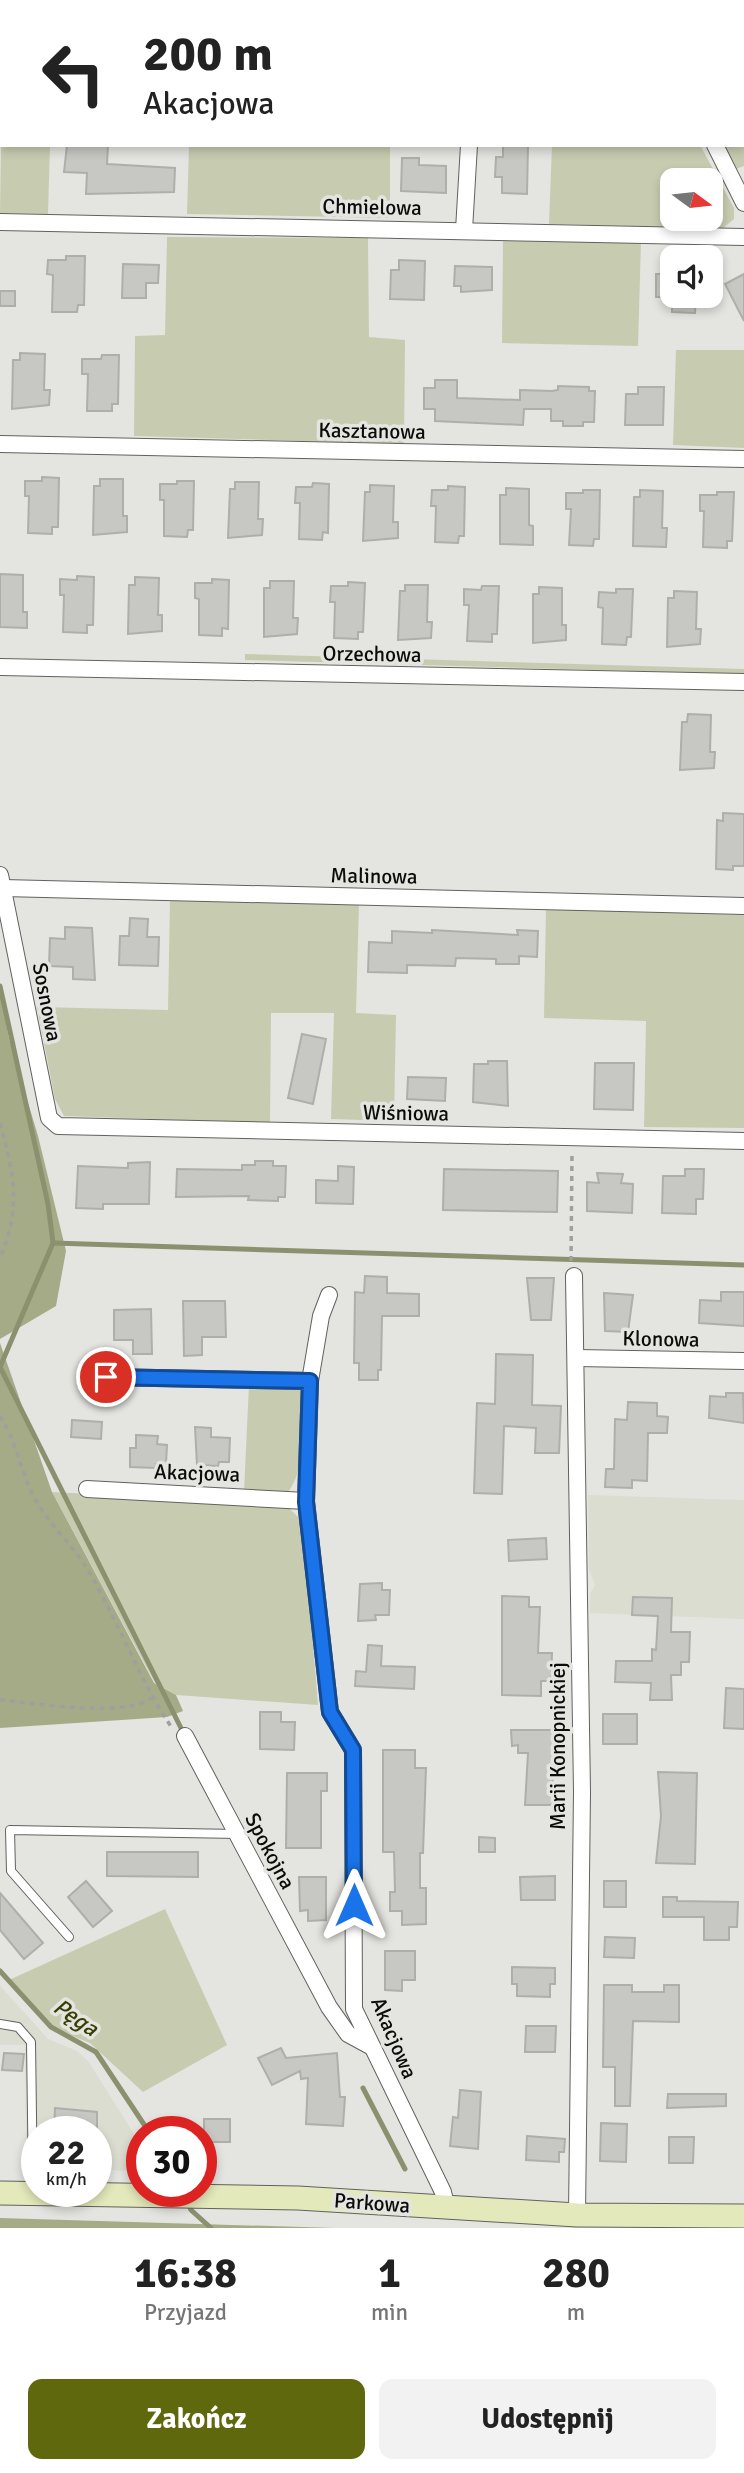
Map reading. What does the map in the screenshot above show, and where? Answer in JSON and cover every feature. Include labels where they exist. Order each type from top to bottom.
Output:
[{"type":"street","points":[[464,230],[469,147]]},
{"type":"street","points":[[716,147],[739,179],[744,203]]},
{"type":"street","name":"Chmielowa","points":[[0,222],[744,237]]},
{"type":"street","name":"Kasztanowa","points":[[0,444],[744,460]]},
{"type":"street","name":"Orzechowa","points":[[0,667],[744,682]]},
{"type":"street","name":"Malinowa","points":[[1,882],[744,906]]},
{"type":"street","name":"Sosnowa","points":[[1,882],[49,1118],[58,1126],[67,1127]]},
{"type":"street","name":"Wiśniowa","points":[[67,1127],[744,1141]]},
{"type":"street","name":"Marii Konopnickiej","points":[[574,1276],[582,1792],[577,2215]]},
{"type":"street","name":"Akacjowa","points":[[330,1295],[321,1316],[310,1381],[306,1502],[330,1712],[353,1750],[354,2009],[443,2192],[447,2209]]},
{"type":"street","name":"Klonowa","points":[[577,1358],[744,1361]]},
{"type":"street","points":[[106,1377],[310,1381]]},
{"type":"street","name":"Akacjowa","points":[[87,1489],[306,1502]]},
{"type":"street","name":"Spokojna","points":[[185,1736],[329,2007],[348,2034],[372,2047]]},
{"type":"street","name":"Parkowa","points":[[0,2193],[21,2193]]},
{"type":"street","name":"Parkowa","points":[[112,2194],[298,2198],[577,2215],[744,2216]]},
{"type":"lane","points":[[69,1937],[11,1871],[10,1830],[238,1834]]},
{"type":"lane","points":[[0,2024],[18,2027],[31,2042],[32,2116]]},
{"type":"path","points":[[0,1123],[14,1175],[15,1211],[0,1258]]},
{"type":"path","points":[[570,1254],[572,1137]]},
{"type":"path","points":[[0,1416],[8,1428],[37,1502],[87,1569],[122,1632],[152,1698],[175,1732],[185,1736]]},
{"type":"path","points":[[0,1700],[118,1707],[142,1704],[152,1698]]},
{"type":"shaded area","points":[[588,1495],[744,1500],[744,1619],[590,1613],[590,1594],[595,1585],[589,1569]]},
{"type":"shaded area","points":[[0,1986],[48,2039],[77,2051],[88,2061],[126,2121],[125,2171],[112,2170],[112,2116],[26,2116],[25,2045],[0,2045]]},
{"type":"green space","points":[[1,147],[50,147],[48,214],[0,213]]},
{"type":"green space","points":[[189,147],[390,147],[390,218],[187,214]]},
{"type":"green space","points":[[552,147],[701,147],[712,168],[660,168],[660,227],[549,224]]},
{"type":"green space","points":[[724,147],[744,147],[744,166],[736,169]]},
{"type":"green space","points":[[723,188],[734,208],[734,219],[723,228]]},
{"type":"green space","points":[[167,237],[368,238],[369,337],[405,340],[404,444],[134,436],[135,336],[165,335]]},
{"type":"green space","points":[[503,241],[641,242],[638,346],[502,343]]},
{"type":"green space","points":[[676,350],[744,350],[744,448],[673,445]]},
{"type":"green space","points":[[245,654],[744,669],[744,674],[245,660]]},
{"type":"green space","points":[[170,900],[359,903],[356,1013],[396,1015],[394,1121],[331,1119],[334,1013],[271,1013],[270,1123],[64,1116],[55,1099],[37,1007],[168,1010]]},
{"type":"green space","points":[[546,908],[744,915],[744,1128],[644,1127],[646,1021],[544,1018]]},
{"type":"green space","points":[[0,990],[9,1039],[38,1136],[66,1251],[56,1306],[0,1339]]},
{"type":"green space","points":[[0,1343],[52,1492],[154,1683],[176,1695],[183,1711],[167,1717],[0,1728]]},
{"type":"green space","points":[[249,1384],[294,1385],[301,1389],[304,1442],[298,1471],[288,1492],[244,1492]]},
{"type":"green space","points":[[52,1492],[243,1502],[289,1508],[303,1522],[318,1705],[176,1695],[155,1683]]},
{"type":"green space","points":[[165,1909],[227,2045],[143,2092],[90,2043],[55,2029],[9,1980]]},
{"type":"green space","points":[[0,2218],[335,2228],[0,2228]]},
{"type":"building","points":[[67,147],[108,147],[107,164],[175,168],[174,192],[86,194],[87,173],[64,172]]},
{"type":"building","points":[[503,147],[528,147],[527,194],[502,193],[502,177],[495,177],[496,157],[503,157]]},
{"type":"building","points":[[402,158],[419,158],[419,165],[446,166],[446,193],[401,191]]},
{"type":"building","points":[[66,256],[85,256],[84,305],[78,305],[77,312],[52,312],[53,275],[47,274],[48,260],[66,260]]},
{"type":"building","points":[[399,260],[425,261],[424,300],[390,299],[391,270],[399,270]]},
{"type":"building","points":[[123,264],[159,265],[158,283],[146,283],[146,298],[122,298]]},
{"type":"building","points":[[455,266],[492,267],[492,290],[461,292],[461,286],[454,286]]},
{"type":"building","points":[[656,274],[660,274],[660,297],[656,297]]},
{"type":"building","points":[[744,274],[744,321],[725,284]]},
{"type":"building","points":[[0,291],[15,291],[15,306],[0,306]]},
{"type":"building","points":[[672,308],[695,308],[695,313],[672,312]]},
{"type":"building","points":[[20,353],[45,354],[44,390],[50,390],[49,405],[12,409],[13,360],[20,360]]},
{"type":"building","points":[[102,355],[119,355],[118,404],[112,404],[112,411],[87,411],[88,374],[82,374],[82,359],[101,359]]},
{"type":"building","points":[[435,380],[457,380],[457,398],[520,400],[520,390],[552,391],[558,390],[558,386],[589,387],[589,391],[595,391],[594,422],[583,422],[583,426],[563,426],[563,421],[551,421],[551,409],[524,409],[523,425],[435,421],[435,409],[424,409],[424,388],[435,388]]},
{"type":"building","points":[[638,387],[664,387],[663,425],[625,425],[626,394],[638,394]]},
{"type":"building","points":[[42,477],[59,478],[58,527],[52,527],[52,534],[28,533],[29,496],[25,496],[25,481],[42,481]]},
{"type":"building","points":[[100,479],[123,479],[123,516],[127,516],[127,532],[93,535],[94,486],[100,486]]},
{"type":"building","points":[[177,481],[194,481],[193,530],[188,530],[187,537],[164,536],[164,500],[160,500],[160,484],[177,484]]},
{"type":"building","points":[[235,482],[259,482],[258,519],[263,519],[262,535],[228,538],[230,489],[235,489]]},
{"type":"building","points":[[313,483],[329,484],[328,533],[323,532],[322,540],[299,539],[300,503],[295,503],[296,487],[312,487]]},
{"type":"building","points":[[370,485],[394,486],[393,522],[398,522],[398,538],[363,541],[365,492],[370,492]]},
{"type":"building","points":[[448,486],[465,487],[464,536],[459,536],[458,543],[435,542],[436,506],[431,506],[432,490],[448,490]]},
{"type":"building","points":[[506,488],[529,489],[529,525],[533,526],[533,545],[500,544],[500,495],[506,495]]},
{"type":"building","points":[[583,490],[600,490],[599,539],[594,539],[593,546],[569,545],[571,509],[566,509],[566,493],[583,493]]},
{"type":"building","points":[[640,490],[663,491],[662,528],[667,528],[666,547],[633,546],[634,497],[640,497]]},
{"type":"building","points":[[717,492],[734,492],[732,541],[727,541],[727,548],[703,547],[704,511],[700,511],[700,495],[717,495]]},
{"type":"building","points":[[0,574],[23,575],[23,612],[27,612],[27,628],[0,627]]},
{"type":"building","points":[[77,576],[94,577],[93,625],[87,625],[87,633],[63,632],[64,595],[60,595],[60,579],[77,580]]},
{"type":"building","points":[[135,577],[159,578],[158,615],[162,615],[162,631],[128,634],[129,585],[135,585]]},
{"type":"building","points":[[212,579],[229,580],[228,629],[222,628],[222,636],[199,635],[199,599],[195,598],[195,583],[212,583]]},
{"type":"building","points":[[270,581],[294,581],[293,618],[298,618],[297,634],[264,637],[264,588],[270,588]]},
{"type":"building","points":[[348,582],[365,583],[363,632],[358,632],[358,639],[334,638],[335,602],[330,602],[331,586],[348,586]]},
{"type":"building","points":[[405,585],[428,585],[427,622],[432,622],[431,638],[398,640],[400,591],[405,591]]},
{"type":"building","points":[[482,586],[499,586],[497,634],[492,634],[492,642],[467,641],[469,605],[464,605],[464,589],[481,590]]},
{"type":"building","points":[[539,587],[562,588],[562,625],[566,625],[566,640],[533,643],[533,594],[539,594]]},
{"type":"building","points":[[616,589],[633,589],[631,637],[627,637],[626,645],[602,644],[603,608],[598,607],[599,592],[616,593]]},
{"type":"building","points":[[674,591],[697,592],[696,629],[701,629],[700,644],[667,647],[668,598],[674,598]]},
{"type":"building","points":[[688,714],[711,715],[710,752],[715,752],[714,768],[680,770],[682,722],[687,722]]},
{"type":"building","points":[[723,813],[744,814],[744,866],[733,866],[733,870],[716,869],[717,820],[723,821]]},
{"type":"building","points":[[130,918],[148,919],[147,937],[159,937],[158,966],[119,965],[120,936],[129,936]]},
{"type":"building","points":[[65,927],[92,928],[95,980],[73,979],[73,967],[49,966],[50,938],[65,939]]},
{"type":"building","points":[[432,930],[518,935],[517,930],[538,931],[537,957],[519,956],[519,964],[496,964],[496,959],[456,958],[455,966],[407,965],[407,973],[368,972],[369,942],[392,943],[392,931],[432,933]]},
{"type":"building","points":[[302,1034],[326,1039],[313,1104],[288,1098]]},
{"type":"building","points":[[488,1061],[507,1061],[508,1106],[473,1102],[474,1064],[488,1064]]},
{"type":"building","points":[[595,1063],[634,1063],[633,1110],[594,1109]]},
{"type":"building","points":[[408,1077],[446,1078],[445,1101],[407,1099]]},
{"type":"building","points":[[255,1161],[273,1161],[273,1166],[286,1166],[285,1197],[278,1197],[278,1201],[248,1200],[249,1196],[176,1197],[177,1169],[242,1170],[242,1165],[255,1165]]},
{"type":"building","points":[[150,1162],[149,1204],[103,1204],[103,1209],[76,1208],[78,1166],[128,1168],[128,1163]]},
{"type":"building","points":[[338,1166],[354,1167],[353,1204],[316,1203],[316,1180],[338,1181]]},
{"type":"building","points":[[444,1169],[558,1171],[557,1212],[443,1210]]},
{"type":"building","points":[[685,1169],[704,1169],[703,1199],[696,1199],[696,1214],[662,1213],[663,1176],[685,1176]]},
{"type":"building","points":[[597,1173],[623,1174],[621,1183],[633,1184],[632,1213],[587,1211],[587,1182],[599,1183]]},
{"type":"building","points":[[365,1276],[387,1277],[387,1293],[419,1294],[419,1316],[382,1316],[381,1370],[378,1370],[378,1380],[359,1380],[359,1363],[354,1363],[355,1292],[364,1293]]},
{"type":"building","points":[[527,1278],[554,1278],[551,1320],[531,1320]]},
{"type":"building","points":[[721,1292],[744,1292],[744,1326],[699,1323],[700,1300],[721,1301]]},
{"type":"building","points":[[604,1293],[633,1295],[628,1332],[605,1331]]},
{"type":"building","points":[[183,1301],[225,1301],[226,1337],[202,1337],[202,1355],[184,1356]]},
{"type":"building","points":[[151,1309],[152,1354],[133,1354],[133,1340],[114,1340],[114,1310]]},
{"type":"building","points":[[496,1354],[533,1355],[532,1405],[561,1406],[559,1453],[535,1453],[536,1428],[504,1426],[502,1494],[474,1493],[477,1403],[495,1404]]},
{"type":"building","points":[[726,1393],[743,1393],[744,1423],[709,1418],[710,1396],[726,1397]]},
{"type":"building","points":[[628,1402],[657,1403],[657,1416],[668,1417],[667,1433],[648,1433],[647,1481],[632,1480],[632,1488],[605,1487],[606,1469],[614,1469],[615,1419],[627,1420]]},
{"type":"building","points":[[72,1420],[102,1422],[101,1439],[71,1437]]},
{"type":"building","points":[[195,1427],[211,1428],[211,1437],[230,1438],[229,1462],[219,1462],[218,1466],[197,1465]]},
{"type":"building","points":[[136,1435],[158,1436],[157,1444],[167,1445],[166,1464],[156,1464],[156,1468],[130,1467],[130,1448],[136,1448]]},
{"type":"building","points":[[546,1538],[547,1559],[509,1561],[508,1540]]},
{"type":"building","points":[[382,1583],[382,1590],[390,1590],[389,1615],[375,1615],[376,1620],[358,1621],[360,1584]]},
{"type":"building","points":[[502,1596],[529,1597],[529,1607],[540,1607],[538,1653],[552,1653],[551,1681],[541,1681],[541,1696],[502,1695]]},
{"type":"building","points":[[633,1597],[672,1598],[671,1632],[690,1632],[689,1662],[681,1662],[681,1675],[671,1675],[672,1700],[650,1700],[651,1683],[615,1682],[616,1661],[652,1661],[652,1649],[656,1650],[658,1616],[632,1615]]},
{"type":"building","points":[[368,1645],[382,1646],[381,1666],[415,1667],[414,1689],[355,1686],[356,1671],[366,1672]]},
{"type":"building","points":[[726,1688],[744,1689],[744,1729],[724,1728]]},
{"type":"building","points":[[260,1712],[281,1712],[281,1722],[295,1722],[294,1750],[260,1749]]},
{"type":"building","points":[[603,1714],[637,1714],[637,1744],[603,1744]]},
{"type":"building","points":[[511,1730],[554,1730],[552,1805],[525,1805],[528,1753],[518,1753],[518,1745],[512,1746]]},
{"type":"building","points":[[383,1750],[415,1750],[415,1768],[426,1768],[420,1888],[426,1888],[426,1924],[402,1925],[402,1911],[390,1911],[390,1892],[395,1892],[394,1852],[383,1852]]},
{"type":"building","points":[[658,1772],[697,1773],[695,1864],[656,1863],[661,1816]]},
{"type":"building","points":[[287,1773],[327,1773],[327,1791],[321,1791],[321,1848],[286,1848]]},
{"type":"building","points":[[479,1837],[495,1838],[495,1852],[479,1852]]},
{"type":"building","points":[[107,1852],[198,1852],[198,1877],[107,1876]]},
{"type":"building","points":[[555,1876],[555,1900],[521,1900],[520,1877]]},
{"type":"building","points":[[299,1877],[326,1877],[326,1920],[308,1921],[308,1910],[300,1911]]},
{"type":"building","points":[[86,1881],[112,1911],[93,1927],[68,1897]]},
{"type":"building","points":[[604,1881],[626,1881],[626,1907],[604,1907]]},
{"type":"building","points":[[0,1893],[43,1943],[24,1959],[0,1930]]},
{"type":"building","points":[[663,1897],[677,1897],[677,1901],[738,1902],[737,1927],[729,1927],[729,1940],[704,1940],[704,1917],[663,1917]]},
{"type":"building","points":[[605,1937],[635,1938],[634,1958],[604,1957]]},
{"type":"building","points":[[385,1951],[415,1951],[415,1980],[402,1980],[402,1991],[385,1990]]},
{"type":"building","points":[[512,1967],[555,1968],[555,1984],[550,1984],[550,1997],[517,1996],[517,1984],[512,1984]]},
{"type":"building","points":[[604,1985],[632,1985],[632,1992],[664,1992],[664,1985],[679,1985],[679,2022],[633,2021],[630,2106],[615,2106],[615,2067],[603,2067]]},
{"type":"building","points":[[526,2026],[556,2026],[555,2052],[525,2052]]},
{"type":"building","points":[[281,2048],[286,2058],[337,2053],[340,2097],[345,2097],[343,2126],[306,2124],[308,2078],[301,2079],[300,2071],[272,2085],[258,2058]]},
{"type":"building","points":[[4,2053],[24,2054],[22,2071],[2,2070]]},
{"type":"building","points":[[460,2090],[481,2092],[478,2149],[450,2146],[453,2117],[458,2118]]},
{"type":"building","points":[[668,2094],[726,2094],[726,2106],[667,2108]]},
{"type":"building","points":[[55,2108],[97,2112],[97,2116],[55,2116]]},
{"type":"building","points":[[217,2119],[230,2119],[230,2142],[217,2142]]},
{"type":"building","points":[[601,2123],[627,2124],[626,2162],[600,2161]]},
{"type":"building","points":[[527,2136],[565,2139],[564,2152],[559,2152],[559,2162],[526,2160]]},
{"type":"building","points":[[669,2137],[694,2137],[693,2163],[669,2163]]},
{"type":"waterway","points":[[0,986],[48,1204],[53,1243],[0,1367],[181,1728]]},
{"type":"waterway","points":[[53,1243],[744,1265]]},
{"type":"waterway","name":"Pęga","points":[[0,1971],[51,2027],[96,2052],[138,2116]]},
{"type":"waterway","points":[[363,2088],[405,2169]]},
{"type":"waterway","name":"Pęga","points":[[190,2207],[211,2228]]},
{"type":"route","points":[[106,1377],[310,1381],[306,1502],[330,1712],[338,1730],[353,1750],[354,1905]]}]
